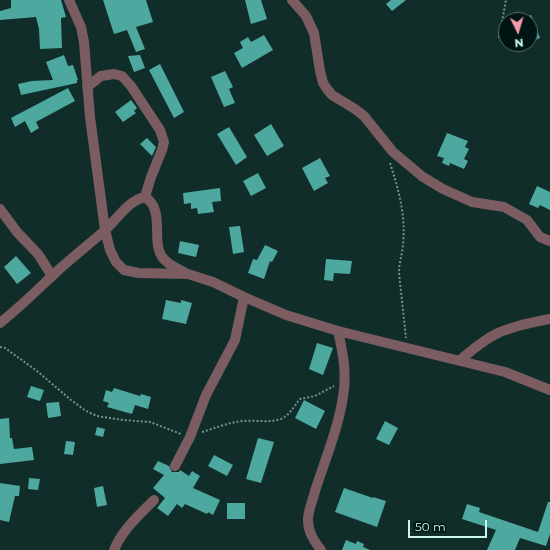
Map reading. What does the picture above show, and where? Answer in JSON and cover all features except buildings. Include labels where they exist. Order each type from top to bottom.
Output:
[{"type":"street","points":[[69,0],[81,27],[84,42],[90,117],[105,230],[110,250],[116,262],[124,270],[139,273],[188,274]]},
{"type":"street","points":[[292,0],[306,16],[314,33],[323,83],[332,95],[364,116],[393,152],[423,177],[443,189],[481,205],[504,207],[527,220],[540,237],[550,241]]},
{"type":"street","points":[[87,87],[101,76],[114,74],[122,76],[131,86],[160,130],[164,142],[145,197]]},
{"type":"street","points":[[0,323],[18,309],[137,199],[145,197],[151,200],[154,207],[158,225],[159,250],[162,258],[167,263],[188,274],[213,282],[244,297],[286,314],[338,330],[505,372],[550,390]]},
{"type":"street","points":[[0,209],[17,232],[38,254],[52,276]]},
{"type":"street","points":[[175,466],[190,437],[206,395],[235,340],[244,297]]},
{"type":"street","points":[[460,360],[477,346],[497,334],[520,326],[550,319]]},
{"type":"street","points":[[320,550],[309,530],[308,520],[334,434],[343,398],[345,378],[343,355],[338,330]]},
{"type":"street","points":[[114,550],[122,536],[154,500]]},
{"type":"path","points":[[504,12],[506,0]]},
{"type":"path","points":[[383,141],[399,192],[403,212],[403,246],[399,273],[407,347]]},
{"type":"path","points":[[0,347],[5,348],[37,371],[86,411],[103,417],[150,422],[190,437],[230,423],[245,421],[269,421],[282,418],[291,411],[300,399],[320,394],[345,378]]}]
